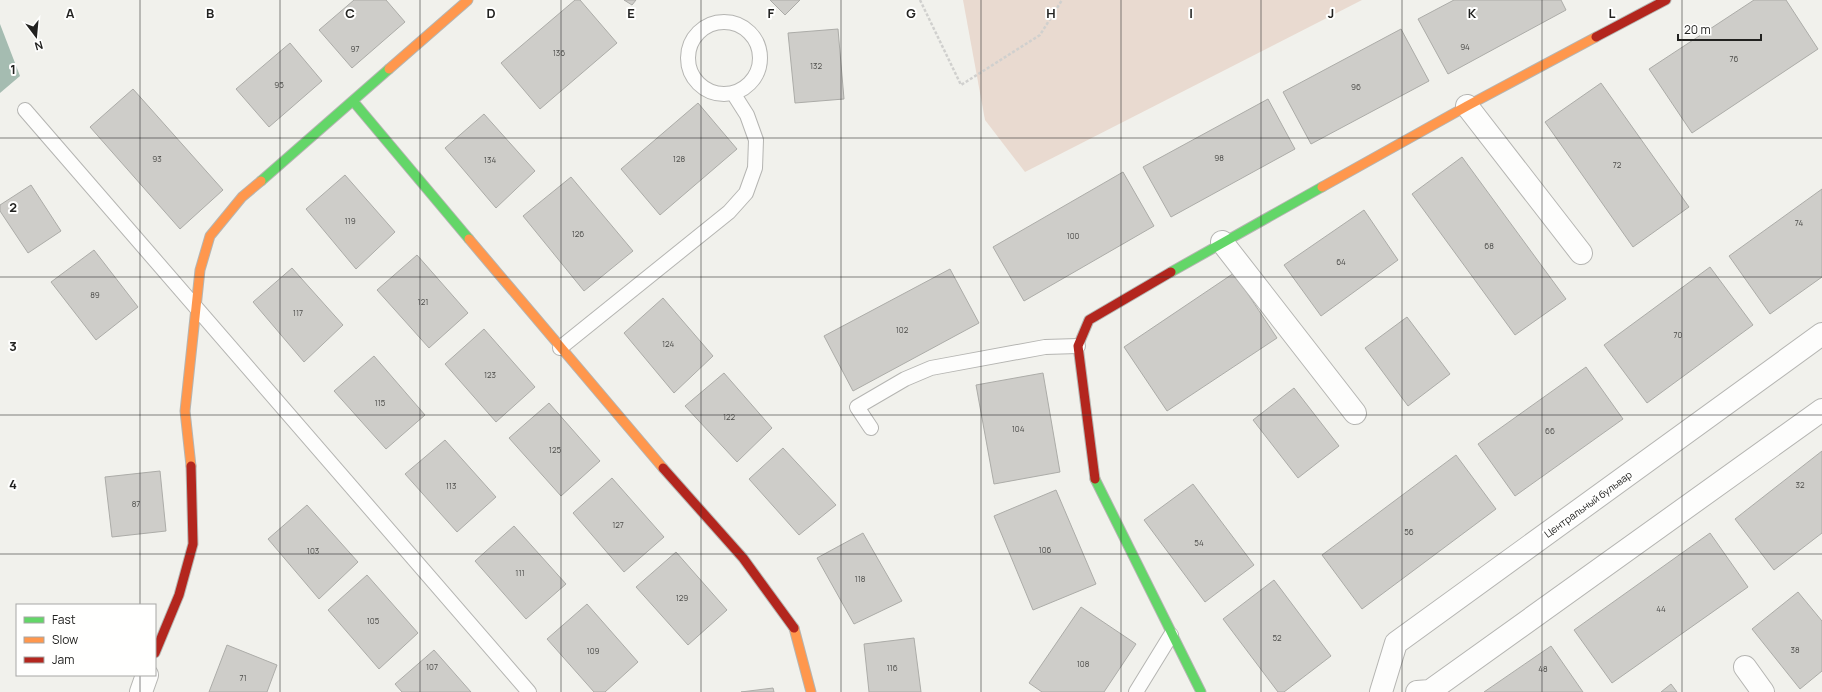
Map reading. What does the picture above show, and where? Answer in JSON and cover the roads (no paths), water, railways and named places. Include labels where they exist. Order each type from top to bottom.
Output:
[{"type":"street","points":[[156,651],[179,596],[193,544],[192,477],[185,411],[200,270],[210,236],[242,197],[468,0]]},
{"type":"street","points":[[1201,692],[1095,483],[1078,346],[1089,320],[1222,242],[1467,106],[1666,0]]},
{"type":"street","points":[[353,101],[560,348],[678,486],[748,564],[792,625],[811,692]]},
{"type":"street","points":[[1467,106],[1581,253]]},
{"type":"street","points":[[1222,242],[1355,413]]},
{"type":"street","name":"Центральный бульвар","points":[[1381,692],[1396,643],[1822,334]]},
{"type":"street","points":[[1417,692],[1430,691],[1822,410]]},
{"type":"street","points":[[1745,667],[1763,692]]},
{"type":"street","points":[[141,692],[147,676]]},
{"type":"lane","points":[[729,21],[743,26],[753,36],[759,48],[760,63],[756,76],[746,87],[733,93],[719,94],[706,89],[695,79],[689,67],[688,52],[692,39],[702,28],[715,22],[729,21]]},
{"type":"lane","points":[[560,348],[729,212],[746,193],[755,168],[756,140],[747,115],[733,93]]},
{"type":"lane","points":[[25,110],[529,692]]},
{"type":"lane","points":[[871,428],[857,407],[918,373],[944,365],[1045,347],[1078,346]]},
{"type":"lane","points":[[1136,692],[1171,635]]}]
